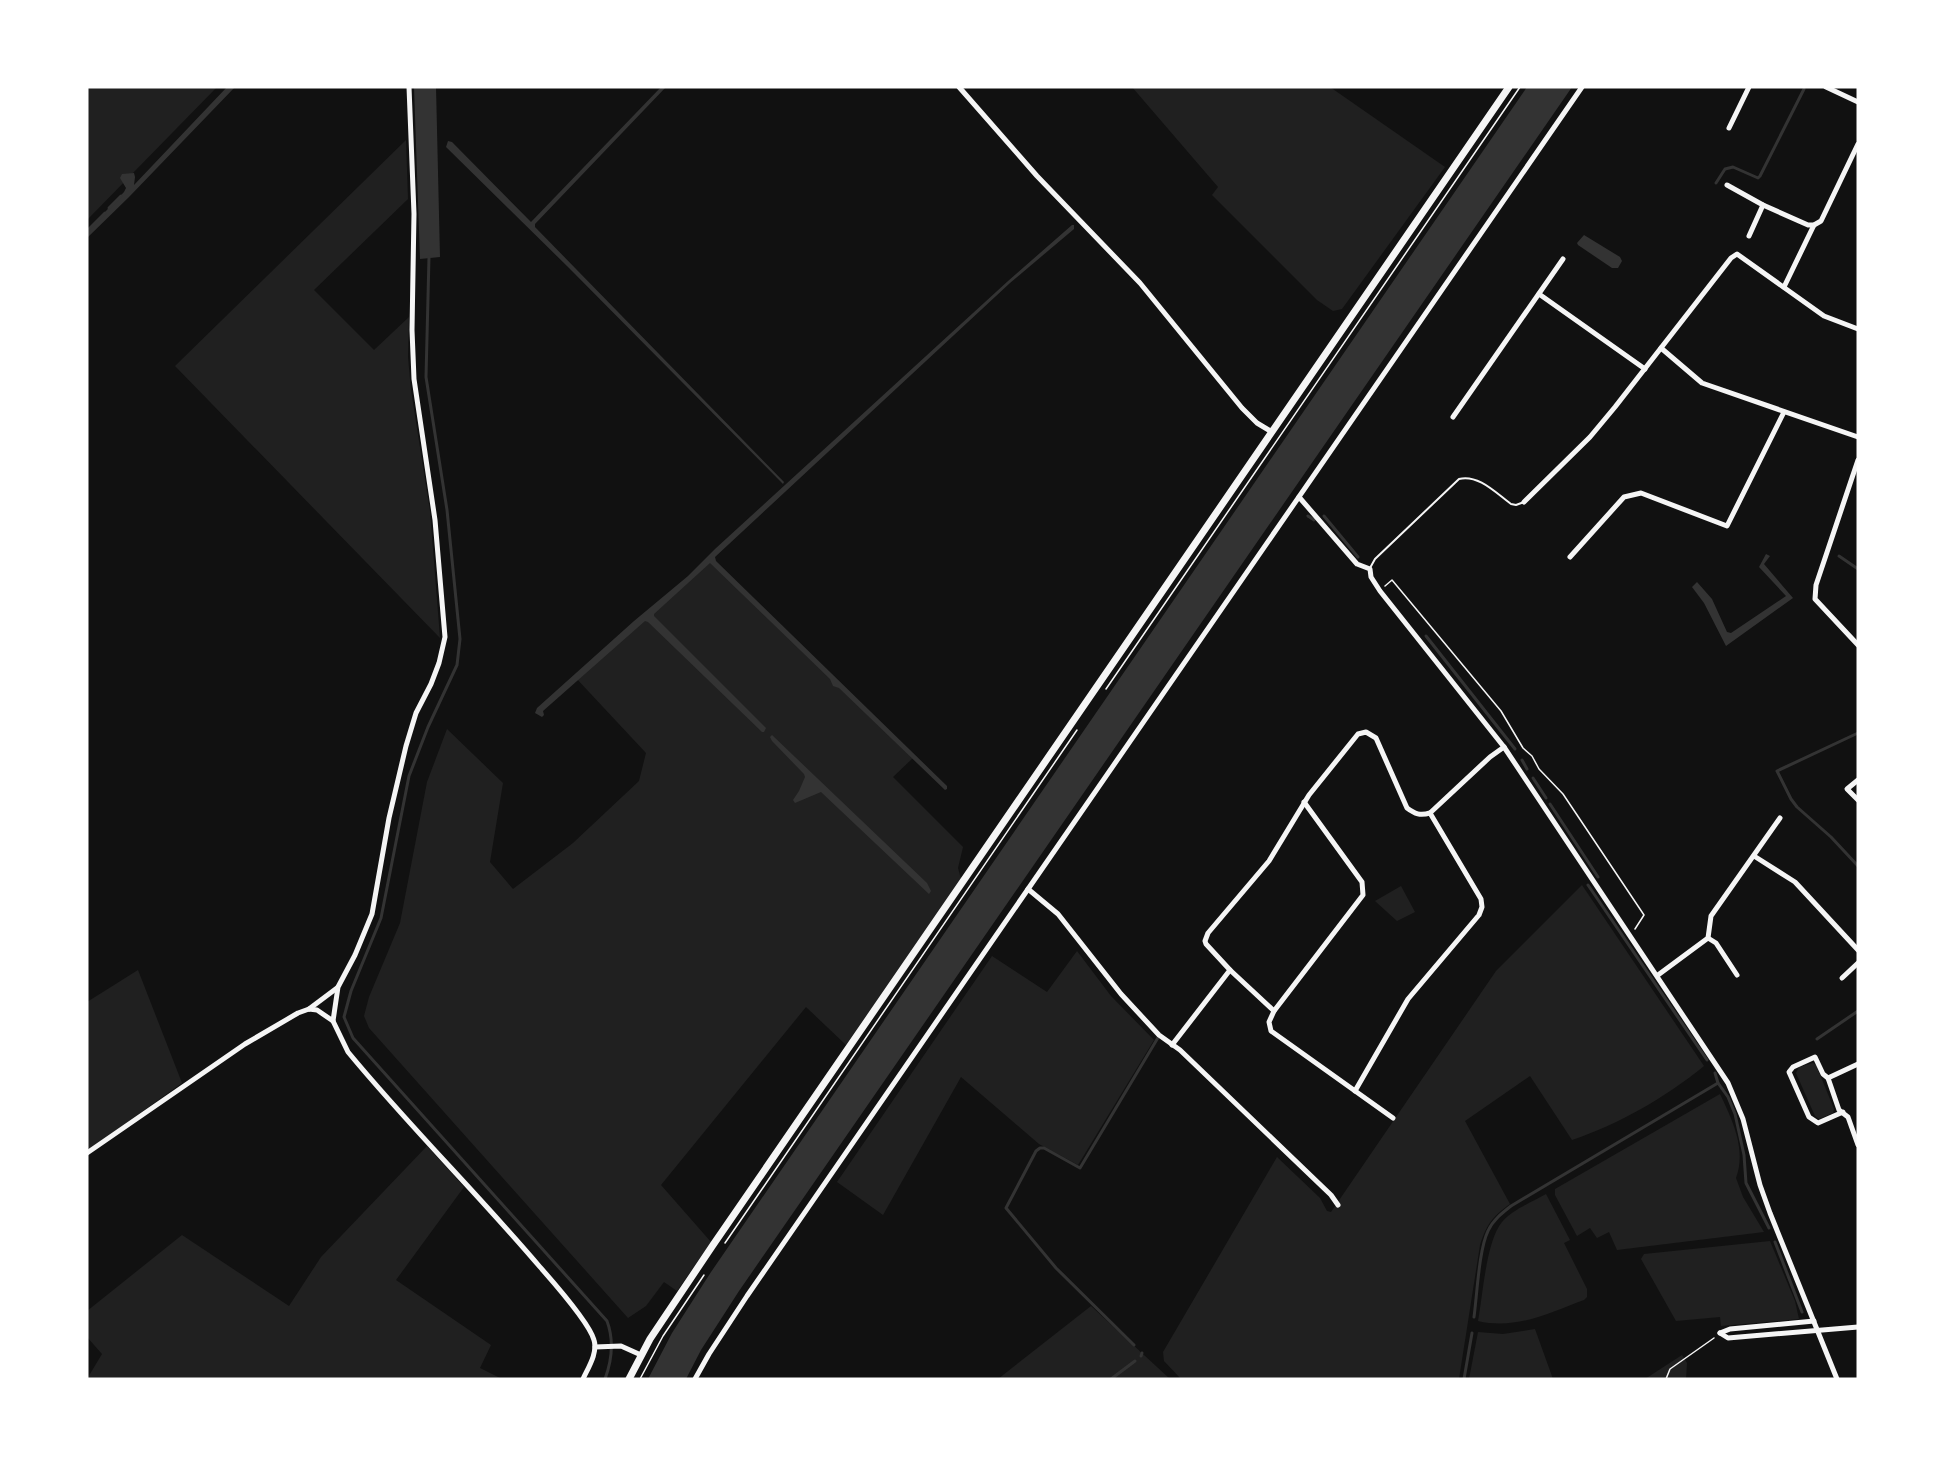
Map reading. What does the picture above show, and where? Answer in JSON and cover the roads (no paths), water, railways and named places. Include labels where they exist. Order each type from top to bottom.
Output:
[{"type":"street","points":[[333,1021],[338,987],[372,914],[389,818],[406,746],[416,713],[439,663],[445,637],[435,520],[414,379],[412,330],[414,214],[409,87]]},
{"type":"street","points":[[959,87],[1037,176],[1140,283],[1242,408],[1257,423],[1272,432]]},
{"type":"street","points":[[629,1379],[640,1355],[713,1245],[1509,87]]},
{"type":"street","points":[[696,1379],[709,1354],[747,1296],[1582,87]]},
{"type":"street","points":[[1729,128],[1749,87]]},
{"type":"street","points":[[1826,87],[1858,102]]},
{"type":"street","points":[[1727,185],[1763,205],[1808,225],[1814,225],[1821,221],[1858,144]]},
{"type":"street","points":[[1749,236],[1763,205]]},
{"type":"street","points":[[1784,286],[1814,225]]},
{"type":"street","points":[[1524,502],[1590,437],[1731,258],[1737,254],[1824,316],[1858,329]]},
{"type":"street","points":[[1453,417],[1563,260]]},
{"type":"street","points":[[1539,294],[1645,369]]},
{"type":"street","points":[[1661,348],[1702,383],[1858,437]]},
{"type":"street","points":[[1570,557],[1624,497],[1641,493],[1726,526],[1784,412]]},
{"type":"street","points":[[1858,460],[1816,585],[1815,599],[1858,645]]},
{"type":"street","points":[[1299,497],[1357,564],[1370,569],[1371,577],[1380,591],[1504,747],[1658,975],[1733,1091],[1743,1119],[1760,1185],[1837,1379]]},
{"type":"street","points":[[1274,1011],[1230,970],[1205,941],[1208,933],[1269,861],[1286,836],[1304,802],[1358,734],[1366,732],[1376,738],[1407,808],[1421,815],[1430,813],[1490,757],[1504,747]]},
{"type":"street","points":[[1858,780],[1847,789],[1858,800]]},
{"type":"street","points":[[1304,802],[1362,882],[1363,895],[1274,1011],[1269,1022],[1271,1031],[1393,1118]]},
{"type":"street","points":[[1355,1091],[1408,999],[1479,915],[1482,907],[1481,899],[1430,813]]},
{"type":"street","points":[[1658,975],[1695,950],[1708,938],[1711,916],[1779,818]]},
{"type":"street","points":[[1754,856],[1795,882],[1858,950]]},
{"type":"street","points":[[1028,889],[1058,914],[1120,994],[1331,1195],[1338,1206]]},
{"type":"street","points":[[1708,938],[1716,943],[1737,975]]},
{"type":"street","points":[[1842,978],[1858,963]]},
{"type":"street","points":[[1172,1045],[1230,970]]},
{"type":"street","points":[[87,1154],[245,1044],[309,1009],[338,987]]},
{"type":"street","points":[[309,1009],[324,1014],[333,1021],[342,1042],[358,1063],[565,1295],[599,1347]]},
{"type":"street","points":[[1843,1112],[1818,1123],[1809,1117],[1789,1072],[1792,1067],[1815,1057],[1823,1074],[1828,1078],[1839,1110],[1843,1112],[1848,1117],[1858,1145]]},
{"type":"street","points":[[1828,1078],[1858,1064]]},
{"type":"street","points":[[1814,1321],[1730,1329],[1720,1333],[1728,1338],[1858,1327]]},
{"type":"street","points":[[599,1347],[619,1346],[640,1355]]},
{"type":"street","points":[[583,1379],[599,1347]]},
{"type":"lane","points":[[1370,569],[1375,559],[1459,479],[1465,477],[1477,480],[1511,504],[1524,502]]},
{"type":"waterway","points":[[1716,183],[1725,169],[1733,167],[1758,178],[1760,176],[1804,89]]},
{"type":"waterway","points":[[109,208],[121,196]]},
{"type":"waterway","points":[[87,231],[105,213]]},
{"type":"waterway","points":[[429,257],[426,377],[447,510],[460,639],[457,665],[428,727],[409,776],[381,918],[351,991],[344,1017],[353,1038],[607,1321],[611,1335],[611,1350],[605,1379]]},
{"type":"waterway","points":[[1308,516],[1314,520]]},
{"type":"waterway","points":[[1324,516],[1358,557]]},
{"type":"waterway","points":[[1839,556],[1858,569]]},
{"type":"waterway","points":[[1426,636],[1515,749]]},
{"type":"waterway","points":[[1858,733],[1777,771],[1797,807],[1831,837],[1858,866]]},
{"type":"waterway","points":[[1522,760],[1527,769]]},
{"type":"waterway","points":[[1533,778],[1546,798]]},
{"type":"waterway","points":[[1550,804],[1598,877]]},
{"type":"waterway","points":[[1588,885],[1707,1060]]},
{"type":"waterway","points":[[1817,1039],[1858,1011]]},
{"type":"waterway","points":[[1134,1345],[1056,1268],[1006,1208],[1036,1151],[1040,1148],[1080,1168],[1159,1036]]},
{"type":"waterway","points":[[1474,1317],[1482,1249],[1492,1223],[1511,1206],[1718,1083],[1715,1073]]},
{"type":"waterway","points":[[1718,1083],[1728,1097],[1735,1114],[1744,1155],[1746,1183],[1769,1228]]},
{"type":"waterway","points":[[1775,1242],[1802,1312]]},
{"type":"waterway","points":[[1464,1379],[1472,1333]]},
{"type":"waterway","points":[[1111,1379],[1135,1361]]}]
